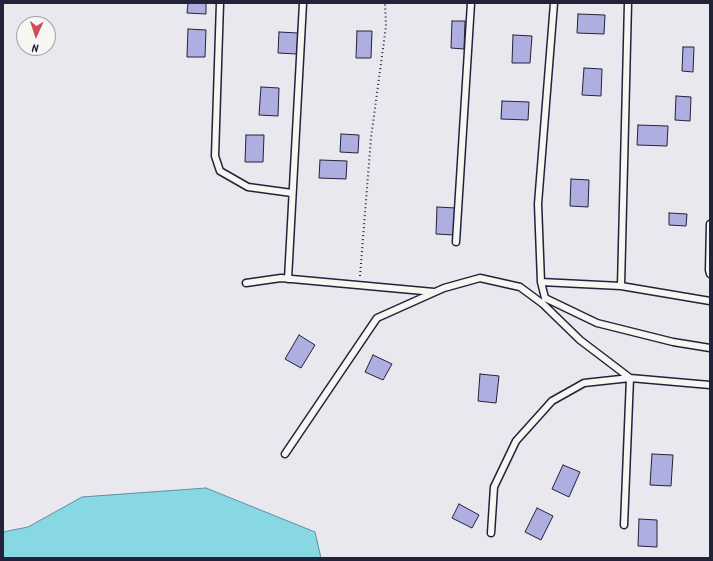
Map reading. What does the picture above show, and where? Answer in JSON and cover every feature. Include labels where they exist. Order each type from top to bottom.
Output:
[{"type":"lane","points":[[220,3],[215,156],[220,171],[248,187],[292,193]]},
{"type":"lane","points":[[288,279],[303,3]]},
{"type":"lane","points":[[456,242],[471,3]]},
{"type":"lane","points":[[554,3],[538,204],[544,301],[580,340],[630,378]]},
{"type":"lane","points":[[621,286],[628,3]]},
{"type":"lane","points":[[710,224],[710,274]]},
{"type":"lane","points":[[246,283],[281,278],[436,292]]},
{"type":"lane","points":[[285,454],[377,318],[444,288],[480,278],[520,286],[544,301],[597,323],[673,342],[710,348]]},
{"type":"lane","points":[[542,282],[621,286],[710,301]]},
{"type":"lane","points":[[624,525],[630,378]]},
{"type":"lane","points":[[491,533],[494,487],[516,441],[552,401],[584,383],[630,378],[710,385]]},
{"type":"path","points":[[360,286],[371,138],[386,26],[385,3]]},
{"type":"water","points":[[206,488],[315,532],[321,558],[3,558],[3,532],[28,527],[82,497]]},
{"type":"building","points":[[188,3],[206,3],[206,14],[187,13]]},
{"type":"building","points":[[578,14],[605,15],[604,34],[577,33]]},
{"type":"building","points":[[452,21],[465,21],[464,49],[451,48]]},
{"type":"building","points":[[188,29],[206,30],[205,57],[187,57]]},
{"type":"building","points":[[357,31],[372,31],[371,58],[356,58]]},
{"type":"building","points":[[279,32],[298,33],[297,54],[278,53]]},
{"type":"building","points":[[513,35],[532,36],[530,63],[512,63]]},
{"type":"building","points":[[683,47],[694,47],[693,72],[682,71]]},
{"type":"building","points":[[584,68],[602,69],[601,96],[582,95]]},
{"type":"building","points":[[261,87],[279,88],[278,116],[259,115]]},
{"type":"building","points":[[676,96],[691,97],[690,121],[675,120]]},
{"type":"building","points":[[502,101],[529,102],[528,120],[501,119]]},
{"type":"building","points":[[638,125],[668,126],[667,146],[637,145]]},
{"type":"building","points":[[341,134],[359,135],[358,153],[340,152]]},
{"type":"building","points":[[246,135],[264,135],[263,162],[245,162]]},
{"type":"building","points":[[320,160],[347,161],[346,179],[319,178]]},
{"type":"building","points":[[571,179],[589,180],[588,207],[570,206]]},
{"type":"building","points":[[437,207],[456,208],[454,235],[436,234]]},
{"type":"building","points":[[669,213],[687,214],[686,226],[669,225]]},
{"type":"building","points":[[299,335],[315,345],[301,368],[285,359]]},
{"type":"building","points":[[373,355],[392,364],[383,380],[365,372]]},
{"type":"building","points":[[480,374],[499,376],[496,403],[478,401]]},
{"type":"building","points":[[652,454],[673,455],[671,486],[650,485]]},
{"type":"building","points":[[563,465],[580,472],[569,497],[552,489]]},
{"type":"building","points":[[459,504],[479,515],[472,528],[452,518]]},
{"type":"building","points":[[537,508],[553,516],[541,540],[525,532]]},
{"type":"building","points":[[639,519],[657,520],[657,547],[638,546]]}]
